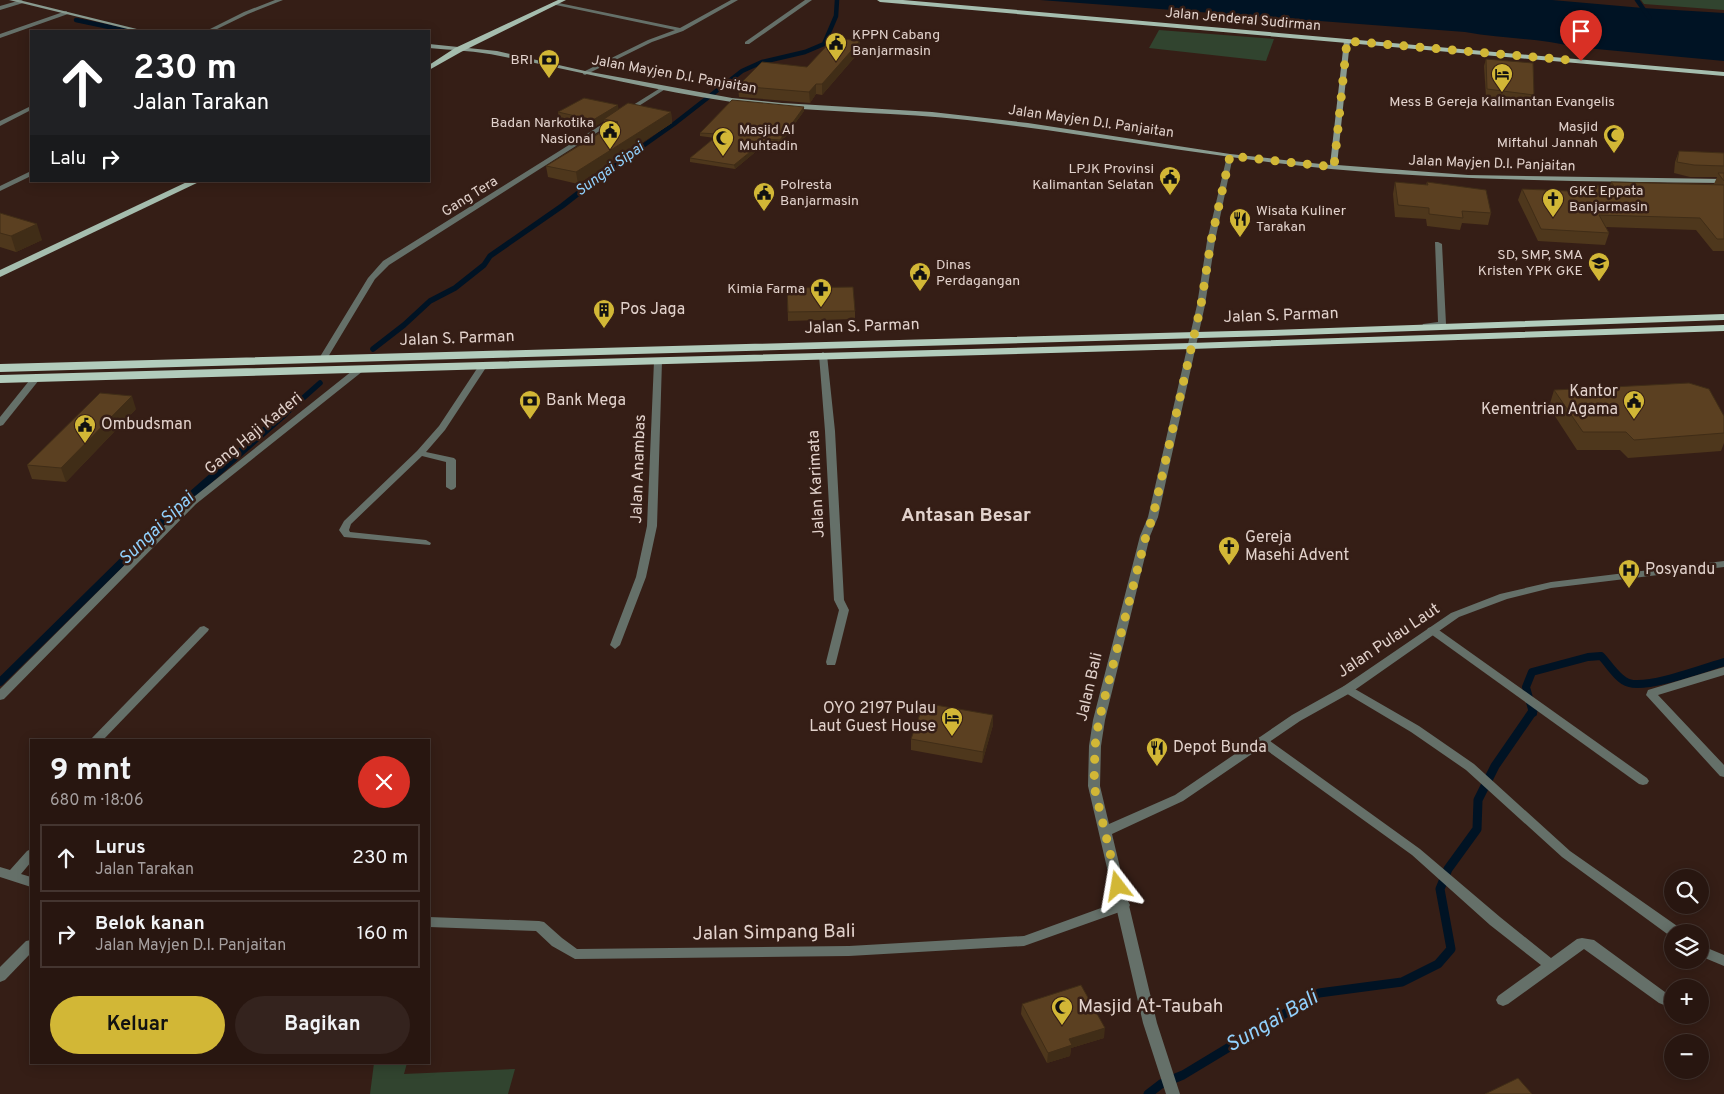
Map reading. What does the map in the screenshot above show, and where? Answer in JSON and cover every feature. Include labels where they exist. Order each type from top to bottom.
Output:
[{"type":"highway","name":"Jalan S. Parman","points":[[0,368],[296,366],[360,369],[484,366],[619,357],[658,361],[1192,341],[1420,327],[1724,316]]},
{"type":"highway","name":"Jalan S. Parman","points":[[0,379],[296,366],[322,360],[619,357],[1724,328]]},
{"type":"main road","points":[[12,0],[138,30]]},
{"type":"main road","points":[[430,67],[458,50],[563,0]]},
{"type":"main road","name":"Jalan Jenderal Sudirman","points":[[880,0],[1724,74]]},
{"type":"main road","points":[[1334,167],[1347,41]]},
{"type":"main road","name":"Jalan Mayjen D.I. Panjaitan","points":[[430,46],[497,53],[585,73],[726,99],[782,105],[932,114],[1028,125],[1230,156],[1334,167],[1468,177],[1724,181]]},
{"type":"main road","points":[[0,274],[195,182]]},
{"type":"street","points":[[211,30],[246,13],[280,0]]},
{"type":"street","points":[[585,73],[650,41],[681,30],[735,0]]},
{"type":"street","points":[[747,44],[809,0]]},
{"type":"street","points":[[0,8],[21,2]]},
{"type":"street","points":[[554,4],[681,30]]},
{"type":"street","points":[[0,36],[66,13]]},
{"type":"street","name":"Gang Tera","points":[[322,360],[372,278],[386,263],[664,88]]},
{"type":"street","points":[[0,124],[30,109]]},
{"type":"street","name":"Jalan Bali","points":[[1173,1094],[1150,1024],[1104,832],[1094,786],[1095,746],[1099,720],[1146,536],[1153,516],[1192,341],[1230,156]]},
{"type":"street","points":[[0,189],[30,174]]},
{"type":"street","points":[[1420,327],[1442,324],[1438,244]]},
{"type":"street","name":"Jalan Karimata","points":[[823,355],[830,431],[839,600],[844,610],[832,662]]},
{"type":"street","name":"Jalan Anambas","points":[[615,645],[641,577],[652,526],[658,361]]},
{"type":"street","points":[[426,543],[347,534],[344,530],[347,523],[420,453],[442,428],[484,366]]},
{"type":"street","name":"Gang Haji Kaderi","points":[[0,696],[193,502],[360,369]]},
{"type":"street","points":[[0,423],[36,378]]},
{"type":"street","points":[[420,453],[451,460],[451,487]]},
{"type":"street","name":"Jalan Pulau Laut","points":[[1104,832],[1179,798],[1296,718],[1348,689],[1455,615],[1504,596],[1542,588],[1724,564]]},
{"type":"street","points":[[97,739],[204,629]]},
{"type":"street","points":[[1432,630],[1642,781]]},
{"type":"street","points":[[1724,671],[1652,692],[1652,695],[1724,773]]},
{"type":"street","points":[[1348,689],[1415,730],[1470,767],[1566,854],[1664,924]]},
{"type":"street","points":[[1262,741],[1416,852],[1495,921],[1550,965]]},
{"type":"street","points":[[6,874],[30,855]]},
{"type":"street","points":[[6,874],[30,882]]},
{"type":"street","name":"Jalan Simpang Bali","points":[[430,922],[539,926],[557,942],[576,954],[849,951],[1024,941],[1123,905]]},
{"type":"street","points":[[1503,1000],[1580,943],[1589,944],[1664,999]]},
{"type":"street","points":[[0,976],[30,946]]},
{"type":"street","points":[[1709,954],[1724,961]]},
{"type":"green space","points":[[1641,0],[1724,0],[1724,10],[1644,4]]},
{"type":"green space","points":[[1159,30],[1274,39],[1266,61],[1149,48]]},
{"type":"green space","points":[[374,1064],[407,1064],[404,1074],[515,1069],[508,1094],[370,1094]]},
{"type":"water","points":[[1040,0],[1552,0],[1724,13],[1724,61],[1575,47],[1465,32]]},
{"type":"building","points":[[834,38],[860,41],[822,84],[816,84],[809,92],[738,86],[762,62],[807,67]]},
{"type":"building","points":[[1486,59],[1533,63],[1534,95],[1487,89]]},
{"type":"building","points":[[584,98],[618,105],[593,120],[558,112]]},
{"type":"building","points":[[732,100],[804,107],[780,140],[766,139],[734,165],[690,158],[719,134],[700,133]]},
{"type":"building","points":[[628,103],[671,112],[576,172],[546,166],[618,122],[604,119]]},
{"type":"building","points":[[1679,151],[1724,153],[1724,166],[1694,165],[1677,162]]},
{"type":"building","points":[[1718,173],[1724,173],[1724,181]]},
{"type":"building","points":[[1395,182],[1428,185],[1427,182],[1486,190],[1491,213],[1462,211],[1463,218],[1429,214],[1429,208],[1398,205]]},
{"type":"building","points":[[1611,182],[1724,185],[1724,239],[1717,239],[1700,218],[1599,215],[1609,233],[1541,229],[1522,189],[1593,192],[1588,185],[1614,186]]},
{"type":"building","points":[[0,213],[37,224],[11,236],[0,233]]},
{"type":"building","name":"Kimia Farma","points":[[853,287],[855,311],[788,312],[787,288]]},
{"type":"building","points":[[1689,383],[1709,389],[1724,416],[1724,433],[1634,440],[1626,432],[1583,432],[1554,390]]},
{"type":"building","points":[[100,393],[132,396],[61,468],[27,465]]},
{"type":"building","name":"OYO 2197 Pulau Laut Guest House","points":[[924,703],[993,715],[983,752],[911,739]]},
{"type":"building","name":"Masjid At-Taubah","points":[[1081,985],[1105,1028],[1069,1039],[1072,1045],[1048,1053],[1022,1004]]},
{"type":"building","points":[[1518,1078],[1532,1094],[1485,1094]]},
{"type":"waterway","name":"Sungai Sipai","points":[[592,182],[674,124],[742,71],[762,62],[805,52],[824,44],[836,16],[837,0]]},
{"type":"waterway","points":[[1637,0],[1649,17]]},
{"type":"waterway","points":[[76,20],[123,30]]},
{"type":"waterway","name":"Sungai Sipai","points":[[373,349],[404,325],[430,301],[455,288],[484,265],[490,256],[562,206],[594,181]]},
{"type":"waterway","name":"Sungai Sipai","points":[[284,415],[320,383]]},
{"type":"waterway","name":"Sungai Sipai","points":[[0,682],[177,508],[285,413]]},
{"type":"waterway","name":"Sungai Bali","points":[[1533,712],[1526,687],[1532,672],[1588,657],[1601,656],[1621,679],[1629,683],[1638,684],[1662,681],[1724,662]]},
{"type":"waterway","name":"Sungai Bali","points":[[1148,1094],[1161,1084],[1183,1075],[1319,993],[1402,982],[1438,964],[1451,949],[1440,889],[1448,869],[1477,829],[1478,800],[1495,766],[1533,712]]},
{"type":"place","name":"KPPN Cabang Banjarmasin","points":[[836,62]]},
{"type":"place","name":"BRI","points":[[549,79]]},
{"type":"place","name":"Mess B Gereja Kalimantan Evangelis","points":[[1502,93]]},
{"type":"place","name":"Badan Narkotika Nasional","points":[[610,150]]},
{"type":"place","name":"Masjid Miftahul Jannah","points":[[1614,154]]},
{"type":"place","name":"Masjid Al Muhtadin","points":[[723,157]]},
{"type":"place","name":"LPJK Provinsi Kalimantan Selatan","points":[[1170,196]]},
{"type":"place","name":"Polresta Banjarmasin","points":[[764,212]]},
{"type":"place","name":"GKE Eppata Banjarmasin","points":[[1553,218]]},
{"type":"place","name":"Wisata Kuliner Tarakan","points":[[1240,238]]},
{"type":"place","name":"SD, SMP, SMA Kristen YPK GKE","points":[[1599,282]]},
{"type":"place","name":"Dinas Perdagangan","points":[[920,292]]},
{"type":"place","name":"Kimia Farma","points":[[821,308]]},
{"type":"place","name":"Pos Jaga","points":[[604,329]]},
{"type":"place","name":"Bank Mega","points":[[530,420]]},
{"type":"place","name":"Kantor Kementrian Agama","points":[[1634,420]]},
{"type":"place","name":"Ombudsman","points":[[85,444]]},
{"type":"place","name":"Gereja Masehi Advent","points":[[1229,566]]},
{"type":"place","name":"Posyandu","points":[[1629,589]]},
{"type":"place","name":"OYO 2197 Pulau Laut Guest House","points":[[952,737]]},
{"type":"place","name":"Depot Bunda","points":[[1157,767]]},
{"type":"place","name":"Masjid At-Taubah","points":[[1062,1026]]},
{"type":"district","name":"Antasan Besar","points":[[966,516]]},
{"type":"route","points":[[1118,886],[1094,786],[1095,746],[1108,683],[1146,536],[1153,516],[1201,305],[1211,241],[1230,156],[1334,167],[1347,41],[1581,61]]}]
